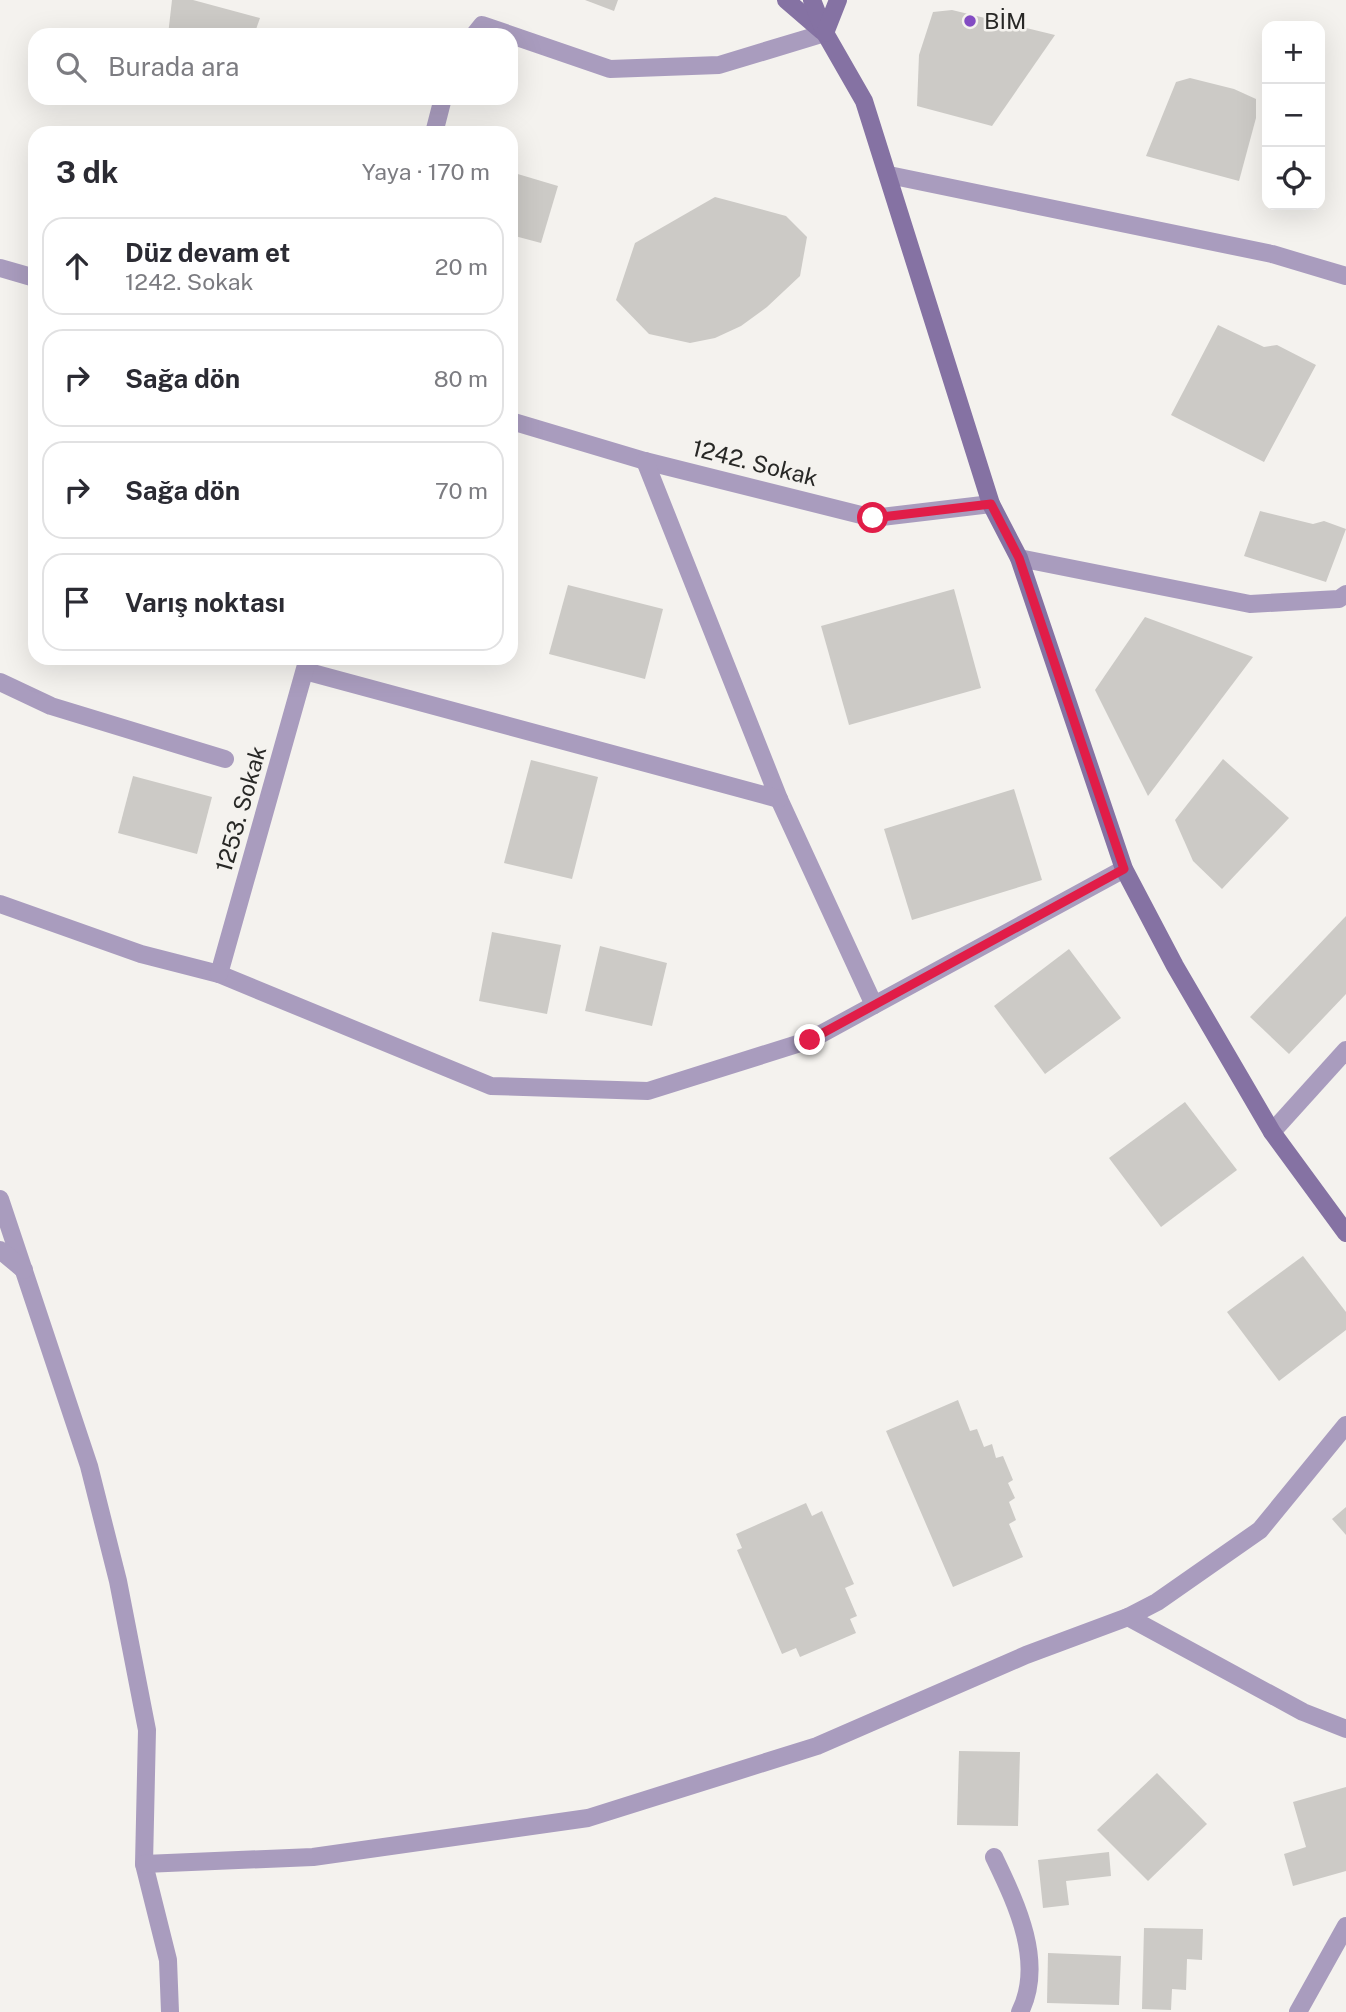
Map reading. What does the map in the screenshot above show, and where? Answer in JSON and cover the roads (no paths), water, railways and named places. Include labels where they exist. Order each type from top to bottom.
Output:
[{"type":"main road","points":[[786,0],[825,33]]},
{"type":"main road","points":[[812,0],[825,33],[864,101],[991,504],[1019,558],[1124,869],[1175,966],[1272,1132],[1346,1233]]},
{"type":"main road","points":[[825,33],[828,0]]},
{"type":"main road","points":[[825,33],[838,0]]},
{"type":"street","points":[[518,37],[610,69],[719,65],[825,33]]},
{"type":"street","points":[[436,126],[441,105]]},
{"type":"street","points":[[889,175],[1272,254],[1346,276]]},
{"type":"street","points":[[0,268],[28,276]]},
{"type":"street","name":"1242. Sokak","points":[[518,423],[645,461],[873,518],[991,504]]},
{"type":"street","points":[[645,461],[779,800],[874,1006]]},
{"type":"street","points":[[1019,558],[1250,604],[1339,599],[1346,594]]},
{"type":"street","points":[[307,665],[779,800]]},
{"type":"street","name":"1253. Sokak","points":[[219,974],[307,665]]},
{"type":"street","points":[[0,682],[51,706],[225,759]]},
{"type":"street","points":[[0,904],[141,954],[219,974],[491,1086],[648,1091],[810,1040],[1124,869]]},
{"type":"street","points":[[1272,1132],[1346,1051]]},
{"type":"street","points":[[0,1199],[89,1465],[118,1581],[147,1730],[144,1864],[168,1960],[170,2012]]},
{"type":"street","points":[[0,1250],[25,1271]]},
{"type":"street","points":[[144,1864],[313,1857],[588,1818],[817,1746],[1026,1655],[1128,1617],[1157,1602],[1259,1530],[1346,1425]]},
{"type":"street","points":[[1128,1617],[1303,1712],[1346,1729]]},
{"type":"street","points":[[994,1857],[1014,1898],[1029,1949],[1027,1999],[1020,2012]]},
{"type":"street","points":[[1298,2012],[1346,1926]]},
{"type":"place","name":"BİM","points":[[970,21]]}]
